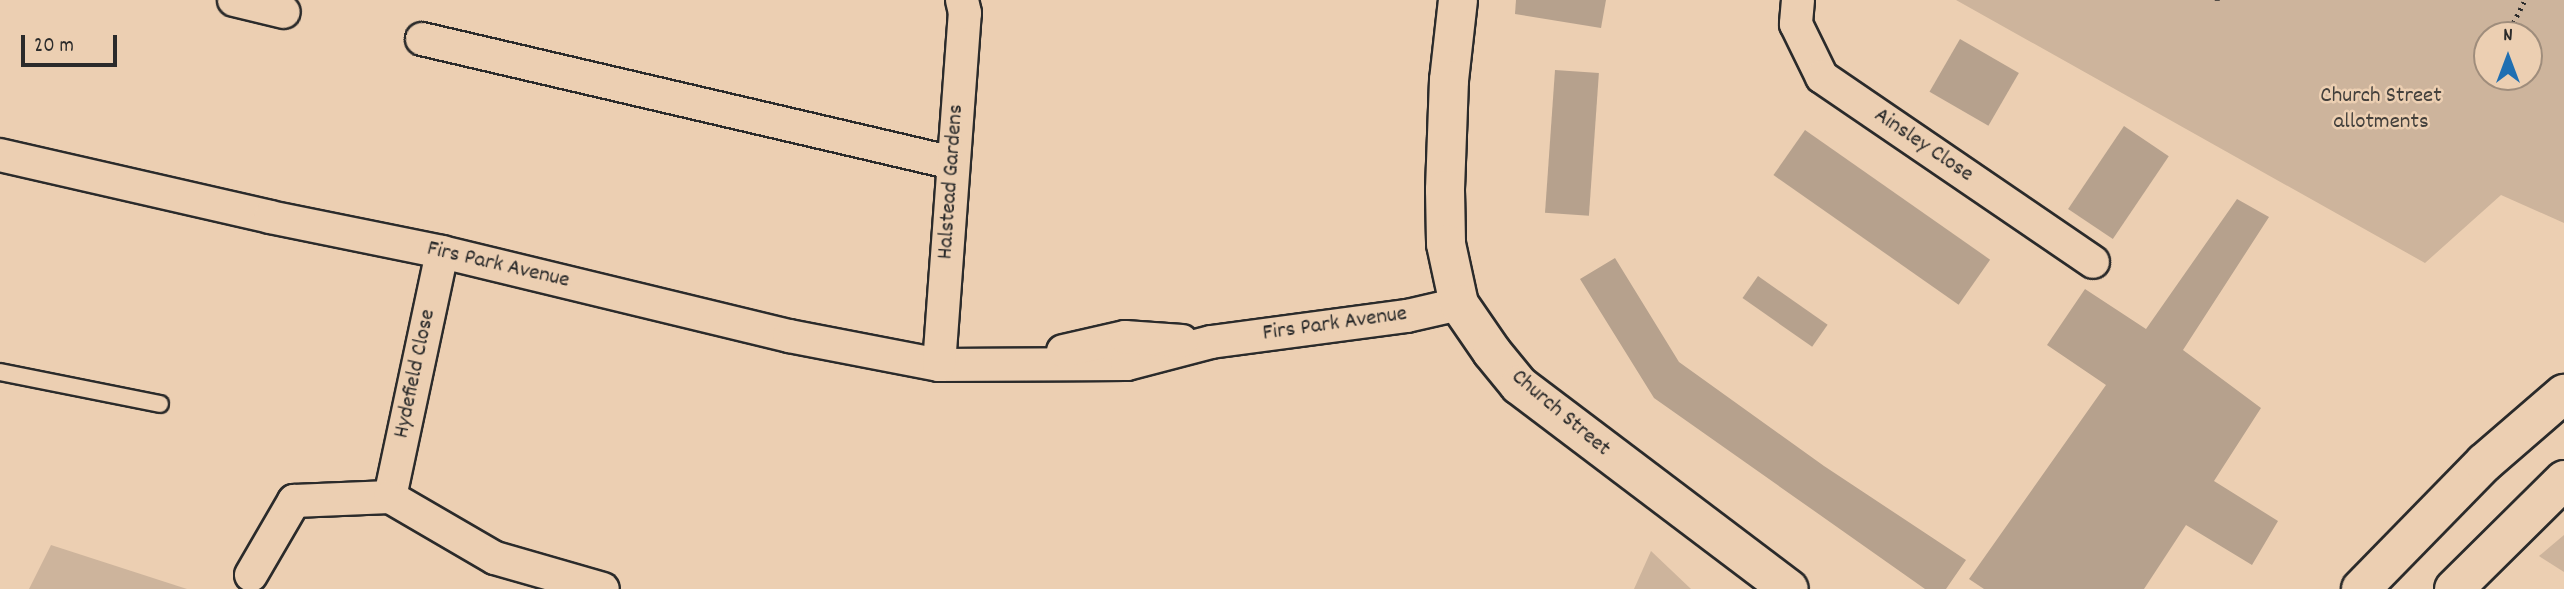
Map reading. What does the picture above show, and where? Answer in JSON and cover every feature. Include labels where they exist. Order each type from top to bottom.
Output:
[{"type":"main road","name":"Church Street","points":[[1458,0],[1449,80],[1445,190],[1446,244],[1459,304],[1519,385],[1789,589]]},
{"type":"main road","points":[[2361,589],[2484,463],[2564,394]]},
{"type":"main road","points":[[2454,589],[2564,480]]},
{"type":"street","points":[[234,0],[284,12]]},
{"type":"street","name":"Halstead Gardens","points":[[939,365],[965,13],[962,0]]},
{"type":"street","name":"Ainsley Close","points":[[1798,0],[1796,24],[1822,77],[2093,262]]},
{"type":"street","points":[[422,39],[953,163]]},
{"type":"street","name":"Firs Park Avenue","points":[[0,155],[442,252],[789,336],[939,365],[997,365],[1125,337],[1211,342],[1407,316],[1459,304]]},
{"type":"street","name":"Hydefield Close","points":[[390,497],[442,252]]},
{"type":"street","points":[[251,575],[294,501],[390,497],[495,558],[603,589]]},
{"type":"lane","points":[[0,372],[160,404]]},
{"type":"path","points":[[2514,21],[2525,0]]},
{"type":"green space","name":"Church Street allotments","points":[[1956,0],[2564,0],[2564,223],[2501,195],[2425,263]]},
{"type":"green space","points":[[2564,535],[2564,572],[2539,556]]},
{"type":"green space","points":[[51,545],[187,589],[29,589]]},
{"type":"green space","points":[[1651,551],[1691,589],[1634,589]]},
{"type":"building","points":[[1516,0],[1606,0],[1601,28],[1515,14]]},
{"type":"building","points":[[1960,39],[2019,73],[1988,126],[1930,92]]},
{"type":"building","points":[[1555,70],[1599,73],[1589,216],[1545,213]]},
{"type":"building","points":[[2124,126],[2169,156],[2113,239],[2068,209]]},
{"type":"building","points":[[1805,130],[1990,260],[1959,305],[1773,175]]},
{"type":"building","points":[[2237,199],[2269,217],[2183,350],[2261,408],[2214,481],[2278,521],[2252,565],[2186,525],[2144,589],[1984,589],[1969,579],[2106,385],[2047,345],[2085,289],[2146,329]]},
{"type":"building","points":[[1615,258],[1679,362],[1824,466],[1966,560],[1946,589],[1925,589],[1654,398],[1580,279]]},
{"type":"building","points":[[1758,276],[1828,325],[1812,347],[1743,298]]}]
